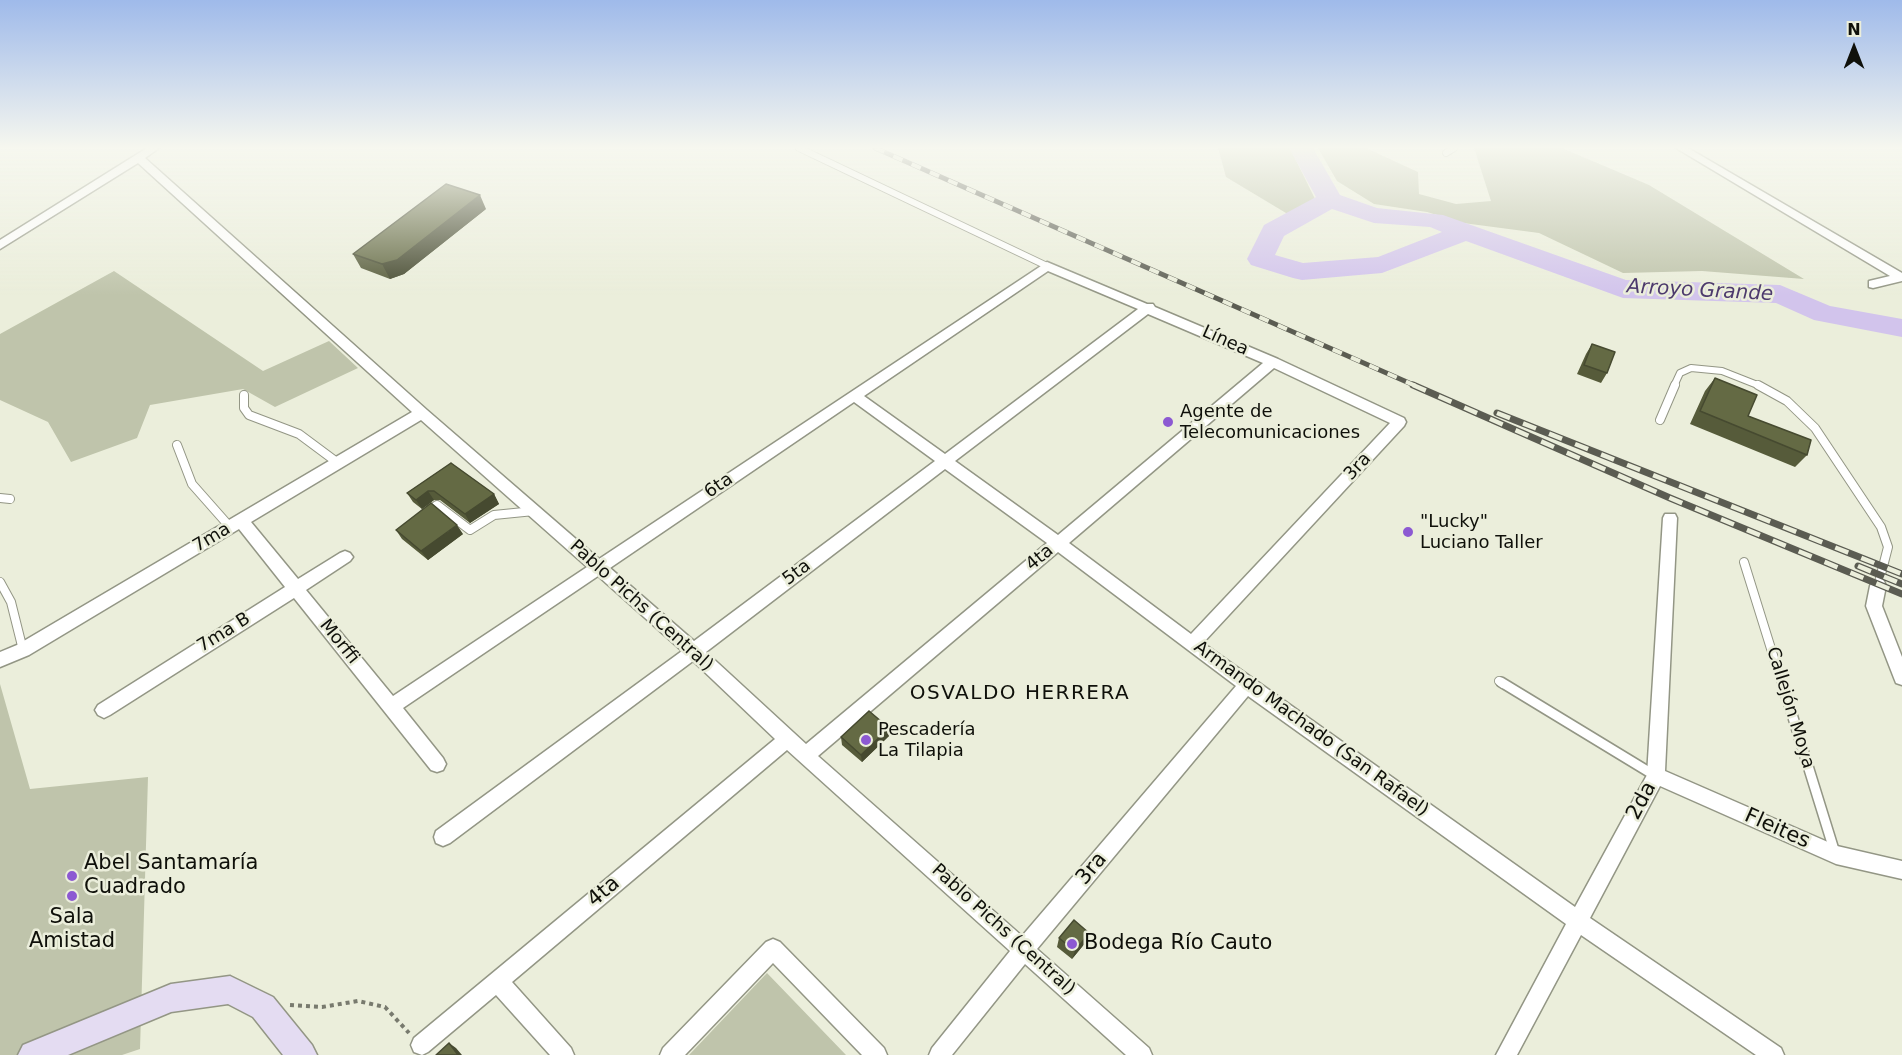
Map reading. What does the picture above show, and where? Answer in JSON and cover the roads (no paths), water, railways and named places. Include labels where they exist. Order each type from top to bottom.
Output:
[{"type":"street","points":[[0,245],[76,197]]},
{"type":"street","name":"Pablo Pichs (Central)","points":[[183,197],[422,413],[694,651],[787,739],[1142,1055]]},
{"type":"street","points":[[1767,197],[1901,277]]},
{"type":"street","name":"Línea","points":[[1047,266],[1149,307],[1274,362],[1399,422]]},
{"type":"street","name":"6ta","points":[[391,707],[1047,266]]},
{"type":"street","points":[[1873,284],[1901,277]]},
{"type":"street","name":"5ta","points":[[443,837],[694,651],[1149,307]]},
{"type":"street","name":"4ta","points":[[806,755],[1274,362]]},
{"type":"street","name":"Armando Machado (San Rafael)","points":[[854,395],[1058,543],[1247,685],[1578,921],[1774,1055]]},
{"type":"street","name":"7ma","points":[[0,660],[23,650],[422,413]]},
{"type":"street","name":"3ra","points":[[1193,643],[1399,422]]},
{"type":"street","name":"2da","points":[[1506,1055],[1656,776],[1670,518]]},
{"type":"street","name":"Morffi","points":[[236,524],[296,588],[437,764]]},
{"type":"street","name":"7ma B","points":[[104,710],[345,556]]},
{"type":"street","points":[[1878,586],[1874,606],[1902,678]]},
{"type":"street","name":"3ra","points":[[939,1055],[1024,949],[1247,685]]},
{"type":"street","name":"4ta","points":[[421,1045],[787,739]]},
{"type":"street","name":"Fleites","points":[[1656,776],[1836,855],[1902,870]]},
{"type":"street","points":[[669,1055],[773,948],[877,1055]]},
{"type":"street","points":[[497,981],[564,1055]]},
{"type":"street","points":[[33,1055],[171,998],[230,990],[263,1007],[302,1055]]},
{"type":"lane","points":[[902,197],[1047,266]]},
{"type":"lane","points":[[1660,420],[1680,373],[1691,368],[1722,371],[1751,381],[1787,401],[1815,428],[1881,527],[1888,547],[1878,586]]},
{"type":"lane","points":[[244,395],[244,408],[249,415],[299,434],[338,463]]},
{"type":"lane","points":[[177,445],[192,484],[236,524]]},
{"type":"lane","points":[[0,498],[10,499]]},
{"type":"lane","points":[[418,519],[437,505],[470,530],[494,515],[535,510]]},
{"type":"lane","name":"Callejón Moya","points":[[1744,562],[1836,855]]},
{"type":"lane","points":[[0,582],[11,602],[23,650]]},
{"type":"lane","points":[[1498,681],[1656,776]]},
{"type":"waterway","name":"Arroyo Grande","points":[[1330,200],[1374,215],[1434,220],[1466,232]]},
{"type":"waterway","name":"Arroyo Grande","points":[[1330,200],[1273,231],[1260,259],[1302,272],[1382,265],[1466,232]]},
{"type":"waterway","name":"Arroyo Grande","points":[[1466,232],[1623,289],[1780,294],[1824,314],[1902,328]]},
{"type":"railway","points":[[987,197],[1416,386]]},
{"type":"railway","points":[[1413,385],[1670,498],[1902,594]]},
{"type":"railway","points":[[1497,413],[1902,574]]},
{"type":"railway","points":[[1858,566],[1902,584]]},
{"type":"place","name":"Agente de Telecomunicaciones","points":[[1168,422]]},
{"type":"place","name":"\"Lucky\" Luciano Taller","points":[[1408,532]]},
{"type":"place","name":"Pescadería La Tilapia","points":[[866,740]]},
{"type":"place","name":"Abel Santamaría Cuadrado","points":[[72,876]]},
{"type":"place","name":"Sala Amistad","points":[[72,896]]},
{"type":"place","name":"Bodega Río Cauto","points":[[1072,944]]},
{"type":"district","name":"OSVALDO HERRERA","points":[[1020,694]]}]
